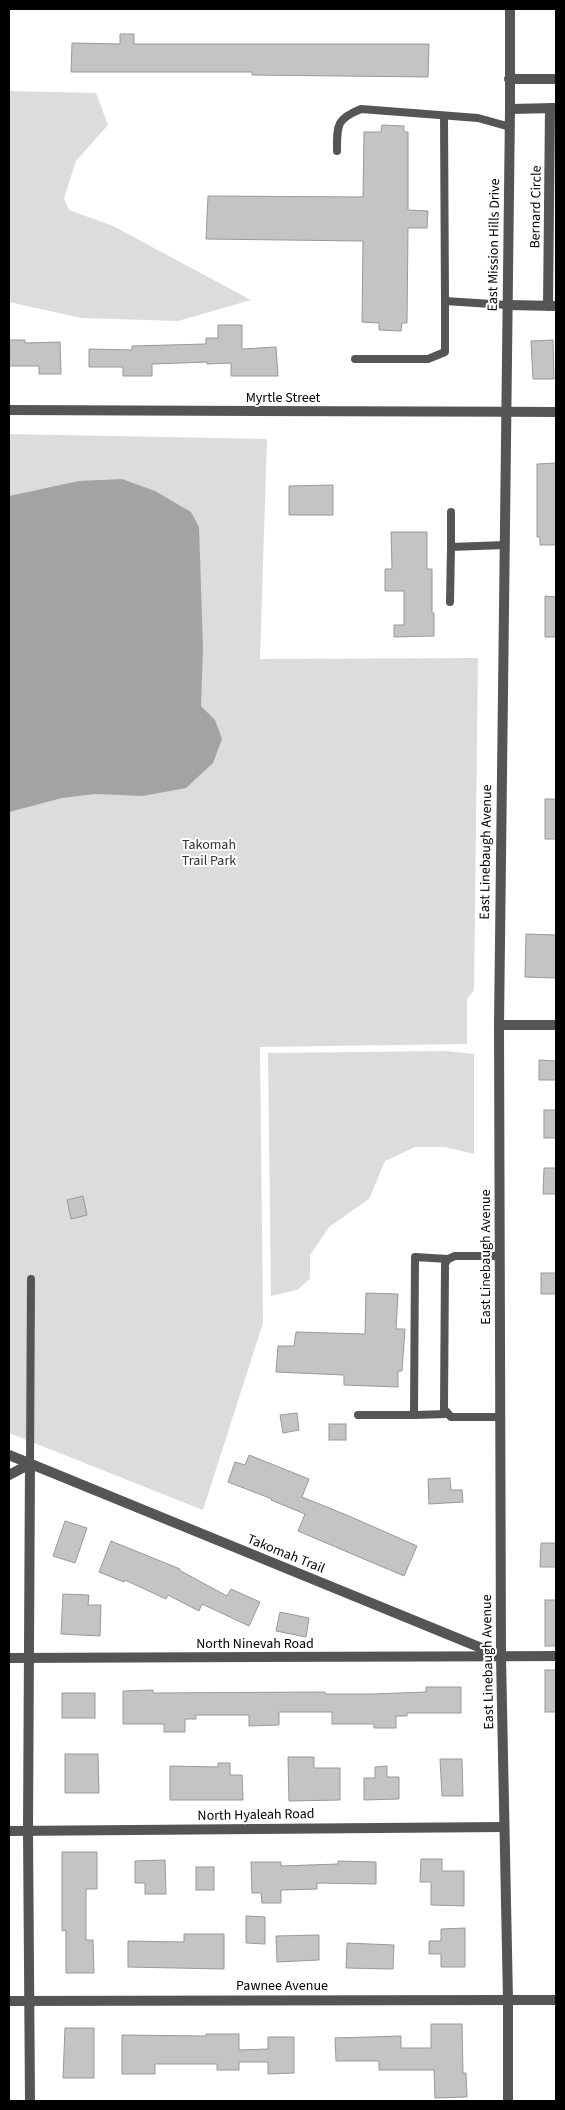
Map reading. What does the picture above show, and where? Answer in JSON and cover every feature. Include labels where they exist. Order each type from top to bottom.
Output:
[{"type":"street","name":"East Mission Hills Drive","points":[[507,412],[510,9]]},
{"type":"street","points":[[509,79],[556,79]]},
{"type":"street","name":"Bernard Circle","points":[[507,305],[552,306],[553,108],[510,109]]},
{"type":"street","name":"Myrtle Street","points":[[9,410],[556,412]]},
{"type":"street","name":"East Linebaugh Avenue","points":[[507,412],[499,1025],[502,1657],[508,2101]]},
{"type":"street","points":[[499,1025],[556,1025]]},
{"type":"street","name":"Takomah Trail","points":[[9,1455],[502,1657],[556,1656]]},
{"type":"street","points":[[9,1475],[30,1464],[28,1831],[30,2101]]},
{"type":"street","name":"North Ninevah Road","points":[[9,1658],[502,1657]]},
{"type":"street","name":"North Hyaleah Road","points":[[9,1831],[504,1827]]},
{"type":"street","name":"Pawnee Avenue","points":[[9,2001],[556,2000]]},
{"type":"lane","points":[[338,151],[337,128],[346,115],[361,109],[478,118],[510,127]]},
{"type":"lane","points":[[354,359],[428,359],[445,352],[444,116]]},
{"type":"lane","points":[[445,301],[507,305]]},
{"type":"lane","points":[[450,602],[451,512]]},
{"type":"lane","points":[[451,546],[504,545]]},
{"type":"lane","points":[[414,1415],[415,1257],[448,1259],[454,1256],[500,1256]]},
{"type":"lane","points":[[448,1259],[445,1264],[444,1408],[451,1417],[500,1417]]},
{"type":"lane","points":[[30,1279],[30,1464]]},
{"type":"lane","points":[[358,1415],[447,1414]]},
{"type":"green space","points":[[9,91],[96,93],[108,125],[76,161],[64,198],[69,210],[113,226],[251,300],[178,321],[82,318],[9,302]]},
{"type":"green space","name":"Takomah Trail Park","points":[[9,434],[267,439],[260,659],[478,658],[474,990],[467,999],[467,1044],[260,1047],[263,1323],[203,1510],[9,1433]]},
{"type":"green space","points":[[445,1051],[474,1054],[474,1154],[445,1147],[415,1147],[385,1161],[369,1199],[329,1227],[310,1255],[310,1279],[297,1290],[271,1296],[268,1053]]},
{"type":"shaded area","points":[[122,479],[155,491],[191,512],[199,527],[203,648],[201,706],[215,720],[222,739],[213,763],[186,788],[143,796],[95,794],[62,798],[9,812],[9,496],[79,481]]},
{"type":"building","points":[[120,34],[134,34],[134,44],[429,44],[428,77],[252,75],[252,72],[71,72],[72,43],[120,44]]},
{"type":"building","points":[[382,125],[404,126],[404,132],[408,132],[408,210],[428,211],[427,228],[408,228],[407,323],[402,323],[401,331],[379,330],[379,323],[362,322],[363,241],[206,239],[208,196],[363,197],[364,132],[381,132]]},
{"type":"building","points":[[218,325],[242,325],[242,349],[276,347],[278,376],[231,376],[231,363],[152,364],[152,376],[123,376],[123,367],[89,367],[89,349],[132,350],[132,346],[206,344],[206,338],[218,338]]},
{"type":"building","points":[[9,340],[25,340],[25,343],[60,342],[61,374],[39,374],[39,366],[9,366]]},
{"type":"building","points":[[553,340],[554,379],[533,379],[531,341]]},
{"type":"building","points":[[556,463],[556,545],[540,545],[540,537],[537,537],[537,464]]},
{"type":"building","points":[[333,485],[333,515],[289,515],[289,486]]},
{"type":"building","points":[[391,532],[427,532],[427,569],[432,569],[434,636],[394,637],[394,625],[404,625],[404,591],[385,591],[385,569],[392,569]]},
{"type":"building","points":[[545,596],[556,597],[556,637],[545,637]]},
{"type":"building","points":[[545,799],[556,799],[556,839],[545,839]]},
{"type":"building","points":[[526,934],[556,935],[556,978],[525,977]]},
{"type":"building","points":[[539,1060],[556,1061],[556,1080],[539,1080]]},
{"type":"building","points":[[544,1110],[556,1110],[556,1138],[544,1138]]},
{"type":"building","points":[[544,1168],[556,1168],[556,1194],[543,1194]]},
{"type":"building","points":[[83,1196],[87,1215],[71,1219],[67,1200]]},
{"type":"building","points":[[541,1273],[556,1273],[556,1294],[541,1294]]},
{"type":"building","points":[[366,1293],[398,1294],[396,1329],[405,1329],[402,1371],[398,1371],[398,1387],[344,1385],[344,1375],[276,1372],[278,1346],[294,1346],[296,1332],[365,1334]]},
{"type":"building","points":[[297,1413],[299,1430],[283,1433],[280,1415]]},
{"type":"building","points":[[329,1424],[346,1424],[346,1440],[329,1440]]},
{"type":"building","points":[[249,1455],[309,1479],[302,1497],[417,1546],[404,1576],[298,1531],[305,1514],[228,1482],[235,1462],[245,1465]]},
{"type":"building","points":[[450,1478],[451,1490],[462,1490],[463,1502],[429,1504],[428,1479]]},
{"type":"building","points":[[65,1521],[87,1528],[75,1563],[53,1556]]},
{"type":"building","points":[[111,1541],[180,1569],[227,1596],[231,1589],[260,1602],[249,1626],[202,1604],[199,1611],[168,1595],[166,1599],[125,1580],[124,1582],[99,1572]]},
{"type":"building","points":[[541,1543],[556,1543],[556,1567],[540,1567]]},
{"type":"building","points":[[63,1594],[89,1595],[88,1605],[101,1605],[100,1636],[61,1634]]},
{"type":"building","points":[[545,1600],[556,1600],[556,1646],[545,1646]]},
{"type":"building","points":[[280,1612],[309,1618],[306,1637],[276,1631]]},
{"type":"building","points":[[545,1670],[556,1670],[556,1712],[545,1712]]},
{"type":"building","points":[[426,1687],[461,1687],[461,1713],[407,1713],[407,1716],[396,1716],[396,1728],[374,1728],[374,1724],[332,1724],[332,1712],[279,1712],[279,1725],[249,1726],[249,1715],[196,1715],[196,1719],[185,1719],[185,1732],[164,1732],[164,1724],[123,1724],[123,1691],[153,1690],[153,1693],[325,1692],[325,1694],[373,1694],[426,1692]]},
{"type":"building","points":[[62,1693],[95,1693],[95,1718],[62,1718]]},
{"type":"building","points":[[65,1754],[98,1754],[99,1793],[65,1793]]},
{"type":"building","points":[[288,1757],[314,1757],[314,1768],[340,1768],[340,1800],[289,1801]]},
{"type":"building","points":[[440,1759],[462,1759],[463,1796],[442,1796]]},
{"type":"building","points":[[218,1763],[230,1763],[230,1775],[242,1775],[243,1800],[170,1800],[170,1766],[218,1767]]},
{"type":"building","points":[[387,1766],[387,1777],[399,1777],[399,1799],[364,1800],[364,1778],[375,1778],[375,1767]]},
{"type":"building","points":[[62,1852],[97,1852],[97,1889],[86,1889],[86,1940],[93,1940],[94,1973],[66,1973],[66,1930],[62,1931]]},
{"type":"building","points":[[421,1859],[442,1859],[442,1871],[464,1871],[464,1906],[431,1905],[431,1882],[420,1882]]},
{"type":"building","points":[[165,1860],[166,1894],[145,1894],[145,1883],[135,1883],[135,1861]]},
{"type":"building","points":[[338,1861],[376,1862],[376,1884],[317,1883],[317,1889],[281,1890],[281,1903],[262,1903],[261,1893],[252,1893],[251,1862],[281,1862],[281,1866],[338,1864]]},
{"type":"building","points":[[196,1867],[214,1867],[214,1890],[196,1890]]},
{"type":"building","points":[[246,1916],[265,1917],[265,1944],[246,1943]]},
{"type":"building","points":[[465,1928],[465,1967],[441,1967],[441,1954],[429,1954],[429,1941],[441,1941],[441,1929]]},
{"type":"building","points":[[184,1934],[224,1934],[224,1969],[128,1967],[128,1941],[184,1942]]},
{"type":"building","points":[[319,1935],[319,1960],[277,1962],[276,1936]]},
{"type":"building","points":[[347,1943],[394,1945],[393,1969],[346,1968]]},
{"type":"building","points":[[431,2024],[462,2024],[463,2073],[466,2073],[467,2097],[435,2098],[434,2070],[379,2070],[379,2061],[336,2061],[335,2038],[401,2036],[401,2048],[431,2048]]},
{"type":"building","points":[[65,2028],[94,2028],[94,2078],[63,2078]]},
{"type":"building","points":[[206,2034],[239,2034],[239,2050],[268,2049],[268,2037],[294,2037],[294,2073],[268,2074],[268,2062],[239,2062],[239,2070],[217,2070],[217,2064],[155,2064],[155,2074],[122,2074],[122,2035],[206,2036]]}]
